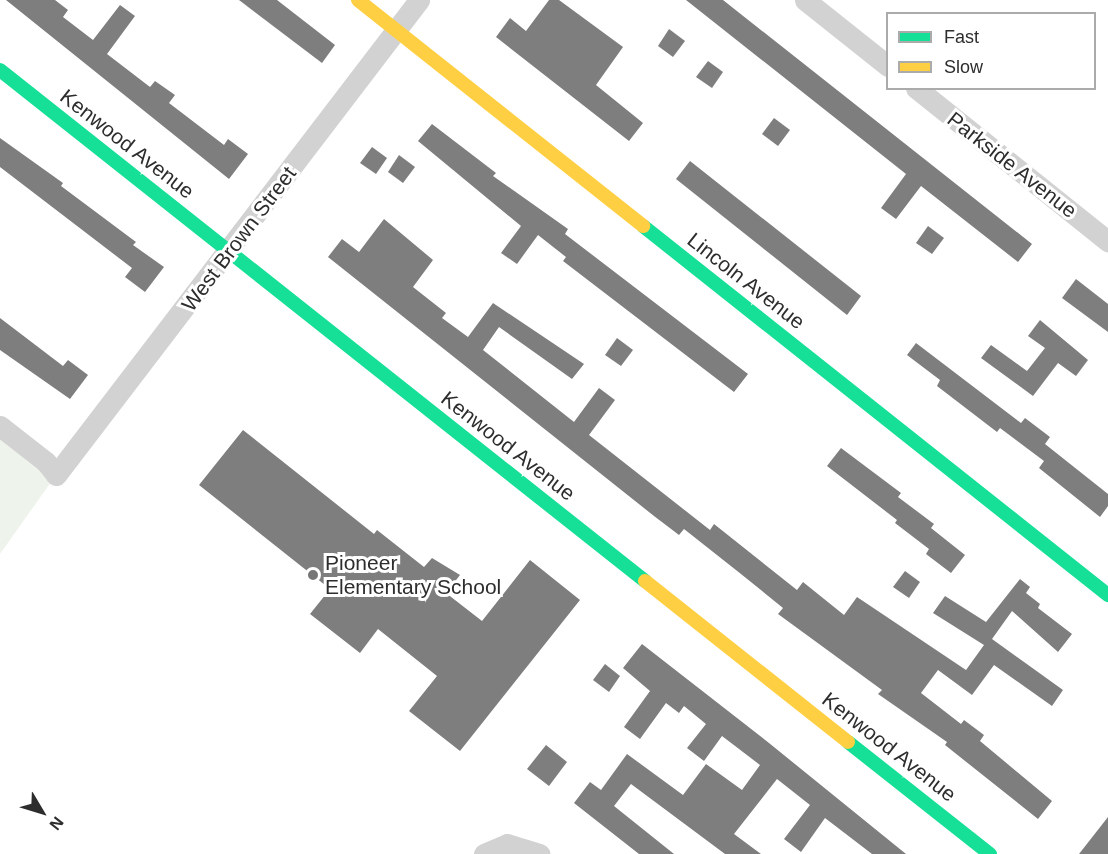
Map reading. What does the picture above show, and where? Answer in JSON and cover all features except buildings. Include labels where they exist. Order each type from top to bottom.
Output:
[{"type":"street","name":"Lincoln Avenue","points":[[358,0],[1108,595]]},
{"type":"street","name":"West Brown Street","points":[[0,426],[46,462],[56,475],[230,252],[419,0]]},
{"type":"street","points":[[805,0],[886,64]]},
{"type":"street","name":"Kenwood Avenue","points":[[0,70],[990,854]]},
{"type":"street","name":"Parkside Avenue","points":[[919,90],[1108,241]]},
{"type":"street","points":[[484,854],[507,844],[540,854]]},
{"type":"shaded area","points":[[0,426],[56,475],[0,554]]},
{"type":"traffic: fast","points":[[0,70],[645,581]]},
{"type":"traffic: fast","points":[[643,226],[1108,595]]},
{"type":"traffic: fast","points":[[848,742],[990,854]]},
{"type":"traffic: slow","points":[[358,0],[643,226]]},
{"type":"traffic: slow","points":[[645,581],[848,742]]},
{"type":"place","name":"Pioneer Elementary School","points":[[313,575]]}]
